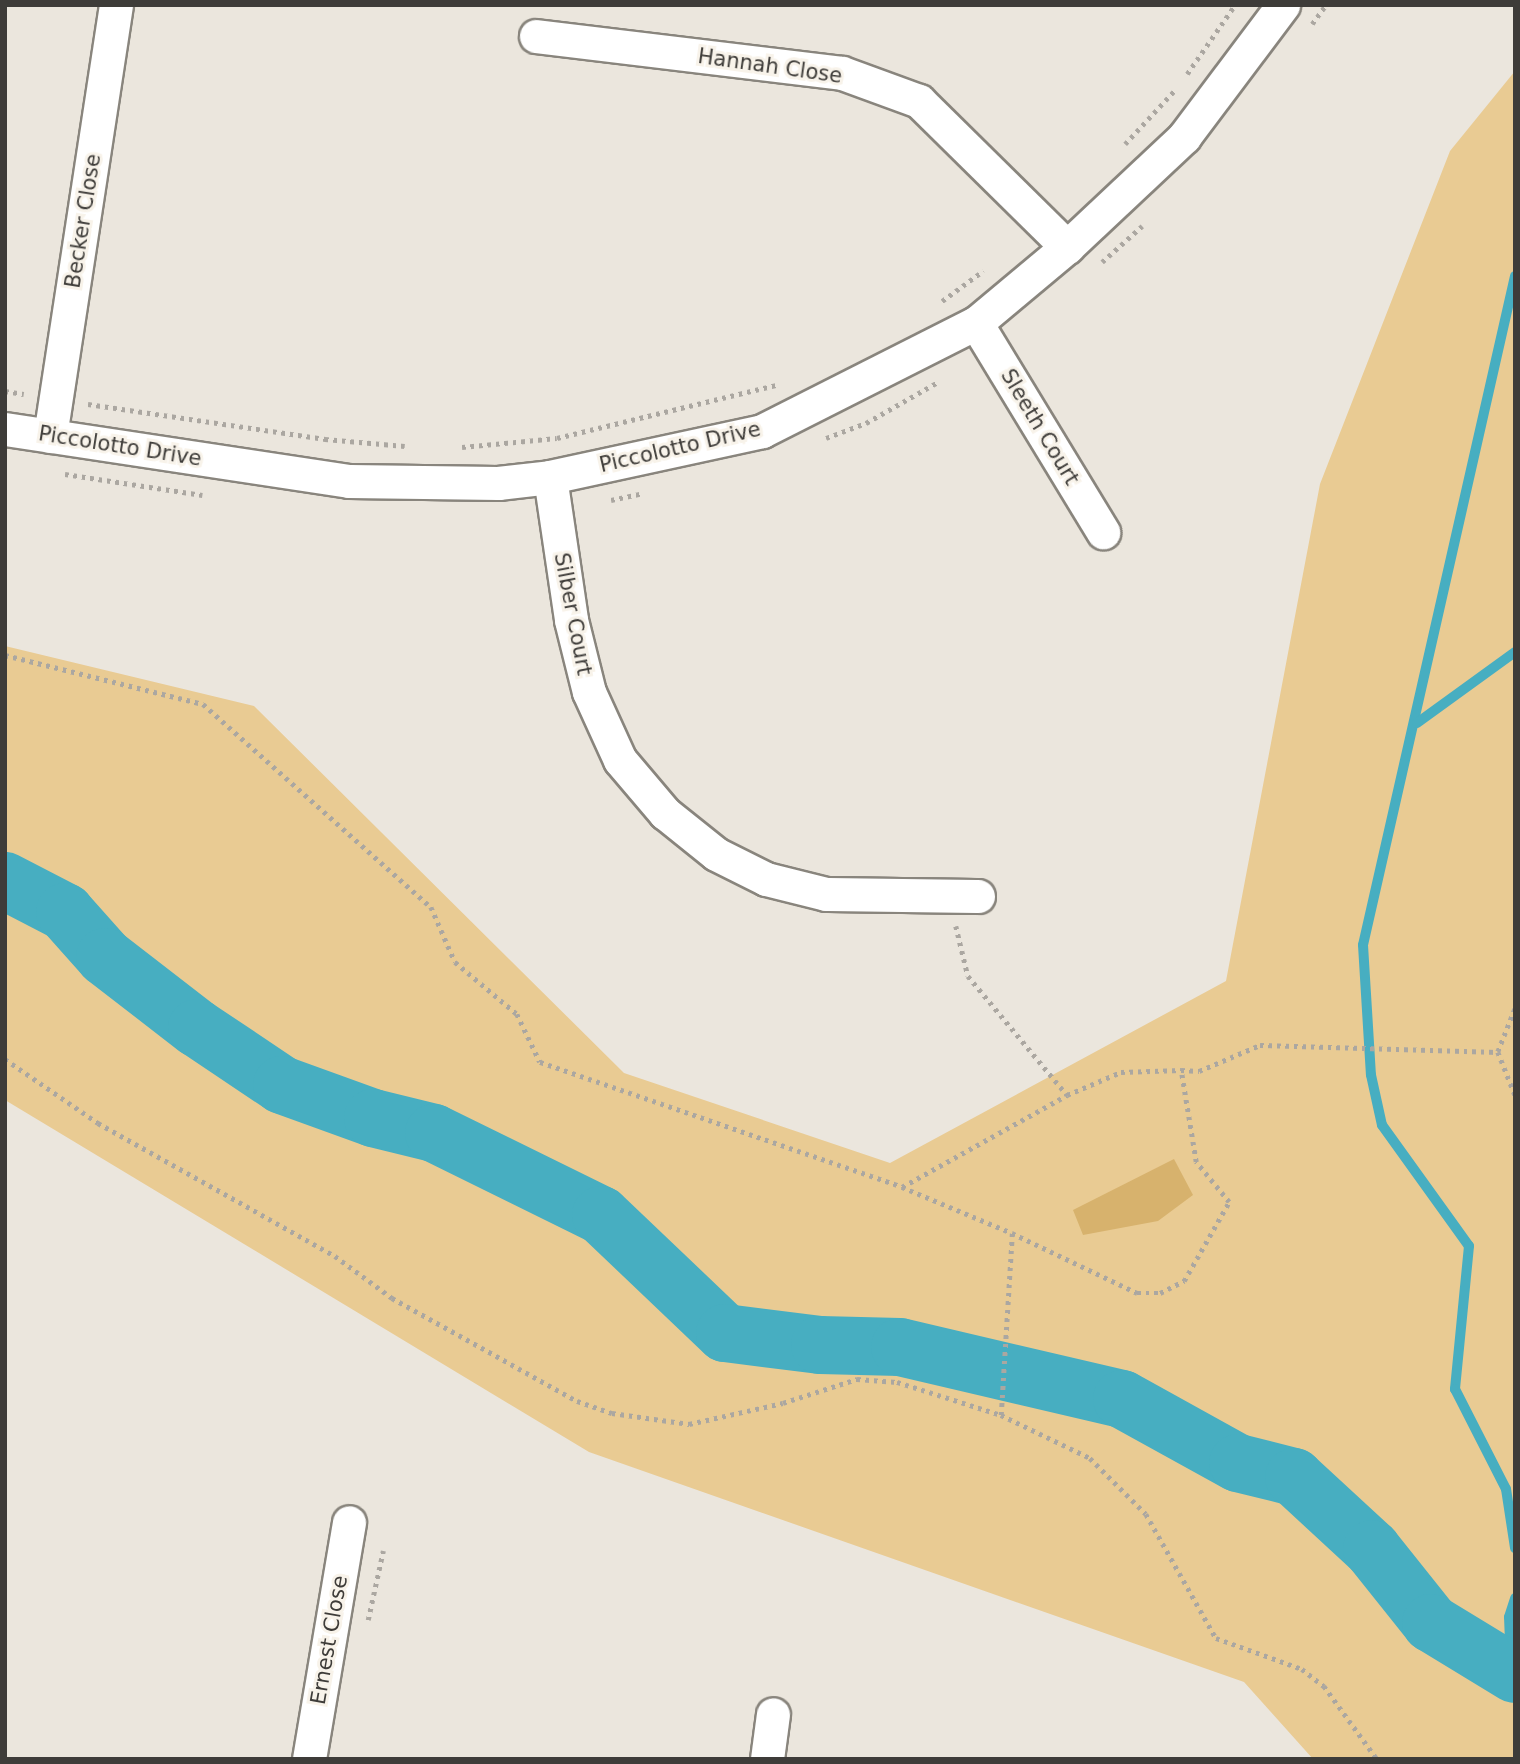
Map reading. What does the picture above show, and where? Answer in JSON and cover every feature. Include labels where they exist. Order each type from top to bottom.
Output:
[{"type":"street","name":"Becker Close","points":[[50,436],[116,5]]},
{"type":"street","name":"Piccolotto Drive","points":[[5,429],[349,481],[498,483],[552,492],[762,431],[976,323],[1067,247],[1184,137],[1283,5]]},
{"type":"street","name":"Hannah Close","points":[[536,36],[842,74],[919,101],[1067,247]]},
{"type":"street","name":"Sleeth Court","points":[[976,323],[1103,532]]},
{"type":"street","name":"Silber Court","points":[[552,492],[570,620],[589,692],[620,760],[665,813],[716,853],[766,879],[826,894],[963,896]]},
{"type":"street","name":"Ernest Close","points":[[309,1759],[349,1522]]},
{"type":"street","points":[[767,1759],[773,1714]]},
{"type":"path","points":[[1117,152],[1178,87],[1235,5]]},
{"type":"path","points":[[1305,34],[1326,5]]},
{"type":"path","points":[[1097,266],[1147,219]]},
{"type":"path","points":[[937,305],[988,268]]},
{"type":"path","points":[[814,443],[866,423],[948,376]]},
{"type":"path","points":[[453,448],[557,438],[779,384]]},
{"type":"path","points":[[5,391],[325,439],[414,447]]},
{"type":"path","points":[[58,473],[217,496]]},
{"type":"path","points":[[552,492],[649,492]]},
{"type":"path","points":[[5,655],[203,704],[431,907],[455,962],[517,1014],[540,1062],[902,1187],[1012,1233],[1137,1293],[1160,1293],[1184,1281],[1229,1202],[1196,1162],[1181,1070]]},
{"type":"path","points":[[963,896],[968,976],[1067,1095]]},
{"type":"path","points":[[1515,1009],[1498,1052],[1515,1095]]},
{"type":"path","points":[[902,1187],[1067,1095],[1121,1072],[1199,1071],[1260,1045],[1340,1044],[1498,1052]]},
{"type":"path","points":[[5,1059],[109,1129],[334,1256],[392,1298],[577,1401],[612,1413],[689,1424],[783,1403],[857,1379],[929,1390],[1001,1415],[1090,1458],[1146,1514],[1216,1638],[1302,1670],[1324,1686],[1377,1759]]},
{"type":"path","points":[[1001,1415],[1004,1324],[1012,1233]]},
{"type":"shaded area","points":[[1515,71],[1515,1759],[1313,1759],[1244,1682],[589,1452],[5,1100],[5,646],[254,706],[624,1073],[890,1163],[1226,981],[1320,484],[1450,151]]},
{"type":"building","points":[[1174,1159],[1193,1195],[1158,1221],[1083,1235],[1073,1210]]},
{"type":"waterway","points":[[1515,276],[1363,945],[1371,1075],[1382,1125],[1469,1246],[1455,1389],[1506,1489],[1515,1548]]},
{"type":"waterway","points":[[1417,723],[1515,652]]},
{"type":"waterway","points":[[5,881],[65,912],[105,957],[197,1028],[282,1085],[373,1118],[434,1133],[601,1215],[725,1333],[820,1345],[900,1347],[1122,1399],[1238,1463],[1294,1477],[1372,1549],[1431,1623],[1515,1674]]},
{"type":"waterway","points":[[1511,1668],[1509,1617],[1515,1598]]}]
